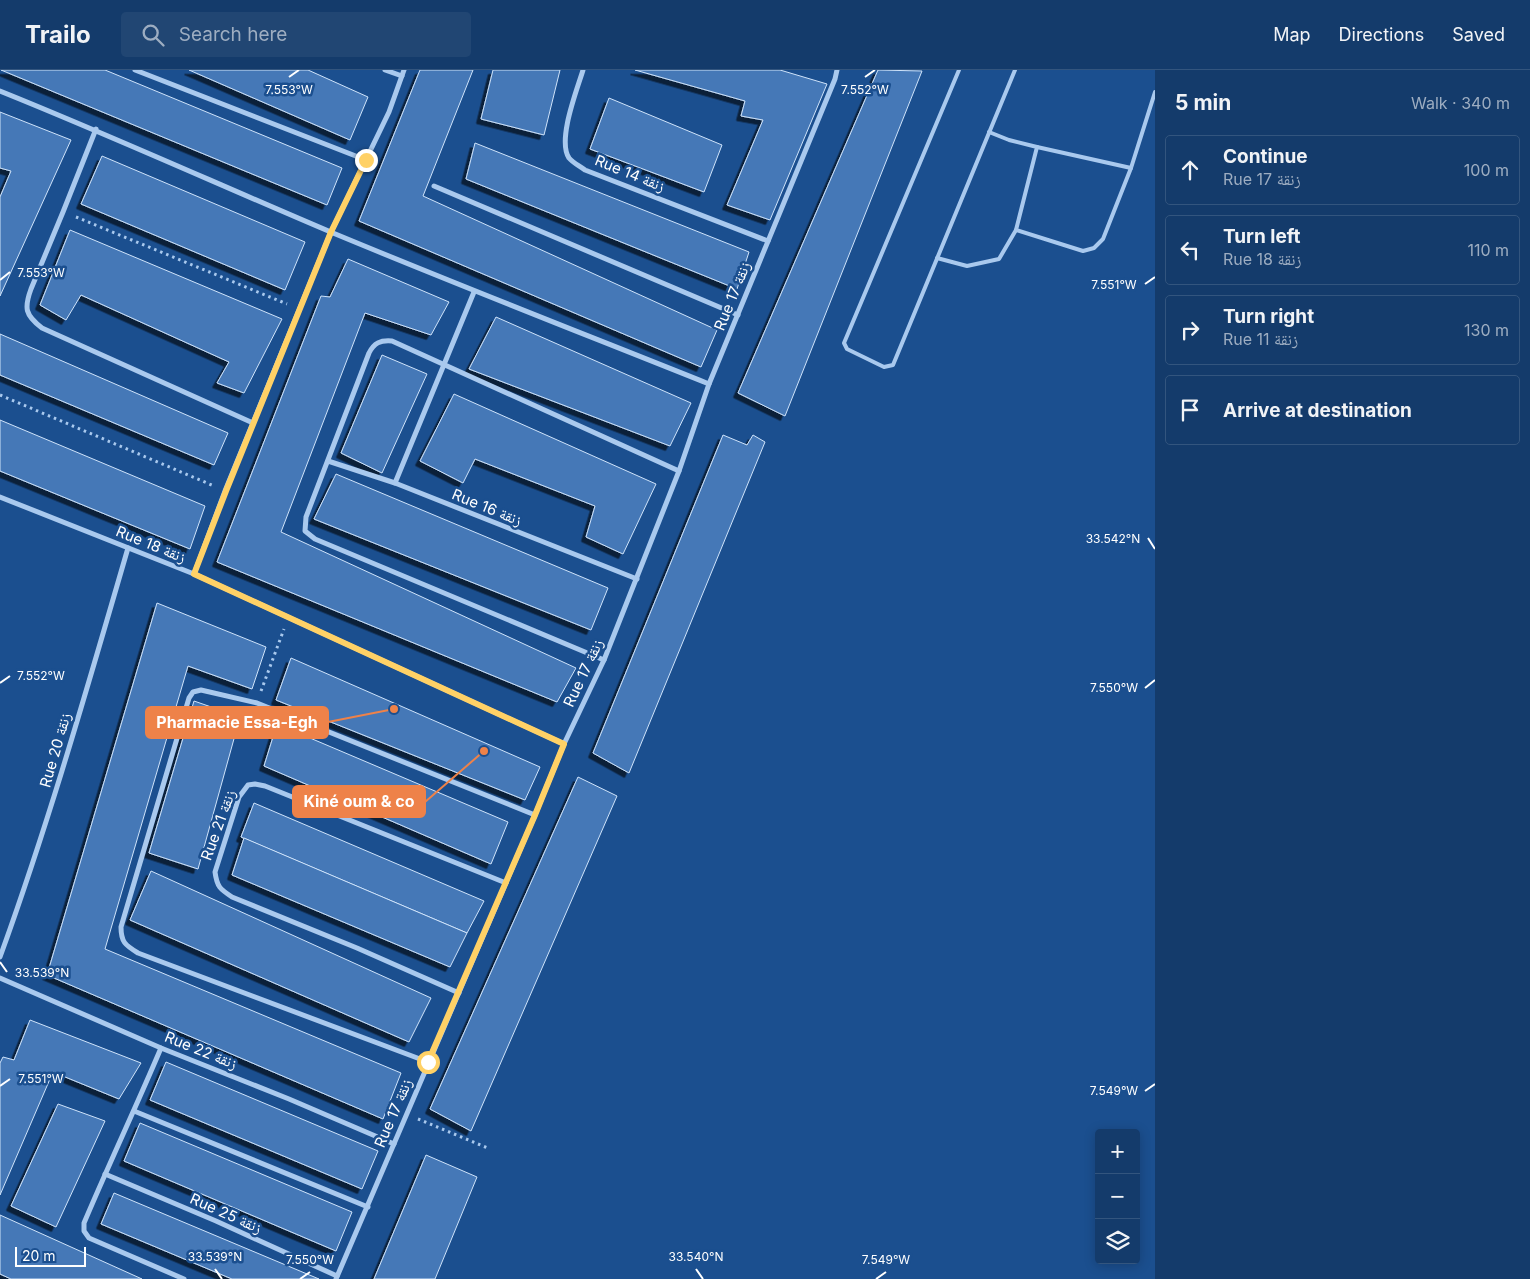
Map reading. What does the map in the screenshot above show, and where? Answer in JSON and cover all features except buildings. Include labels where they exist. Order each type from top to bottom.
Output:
[{"type":"street","points":[[135,70],[366,160]]},
{"type":"street","points":[[385,70],[402,76]]},
{"type":"street","points":[[194,574],[331,232],[389,112],[404,70]]},
{"type":"street","name":"Rue 14 زنقة","points":[[583,70],[565,135],[565,149],[570,159],[585,170],[768,241]]},
{"type":"street","name":"Rue 17 زنقة","points":[[336,1277],[368,1207],[564,744],[604,660],[679,471],[709,384],[835,79],[837,70]]},
{"type":"street","points":[[0,90],[96,129],[331,232],[474,292],[709,384]]},
{"type":"street","points":[[96,129],[27,300],[27,312],[42,328],[253,423]]},
{"type":"street","points":[[434,186],[738,315]]},
{"type":"street","points":[[395,483],[474,292]]},
{"type":"street","points":[[604,660],[310,536],[306,531],[306,517],[369,353],[377,343],[383,340],[392,341],[679,471]]},
{"type":"street","name":"Rue 16 زنقة","points":[[328,460],[395,483],[637,579]]},
{"type":"street","name":"Rue 18 زنقة","points":[[0,498],[194,574],[564,744]]},
{"type":"street","name":"Rue 20 زنقة","points":[[0,957],[28,881],[54,798],[128,548]]},
{"type":"street","points":[[428,1062],[138,953],[128,947],[121,939],[121,927],[189,698],[193,692],[201,690],[257,703],[535,815]]},
{"type":"street","name":"Rue 21 زنقة","points":[[459,993],[223,892],[216,884],[215,872],[239,796],[248,785],[265,786],[506,883]]},
{"type":"street","name":"Rue 22 زنقة","points":[[0,978],[161,1048],[289,1099],[394,1144]]},
{"type":"street","points":[[161,1048],[84,1223],[84,1231],[89,1238],[184,1279]]},
{"type":"street","points":[[134,1111],[368,1207]]},
{"type":"street","name":"Rue 25 زنقة","points":[[105,1174],[216,1221],[336,1277]]},
{"type":"lane","points":[[959,70],[844,343],[846,349],[884,367],[893,365],[1015,70]]},
{"type":"lane","points":[[1016,230],[1083,251],[1094,248],[1103,239],[1131,168],[1155,92]]},
{"type":"lane","points":[[989,132],[1037,147],[1131,168]]},
{"type":"lane","points":[[937,258],[966,266],[999,259],[1016,230],[1037,147]]},
{"type":"path","points":[[64,212],[300,309]]},
{"type":"path","points":[[0,395],[226,491]]},
{"type":"path","points":[[257,703],[288,617]]},
{"type":"path","points":[[406,1114],[490,1149]]},
{"type":"place","name":"Pharmacie Essa-Egh","points":[[394,709]]},
{"type":"place","name":"Kiné oum & co","points":[[484,751]]},
{"type":"route","points":[[366,160],[331,232],[194,574],[564,744],[428,1062]]}]
